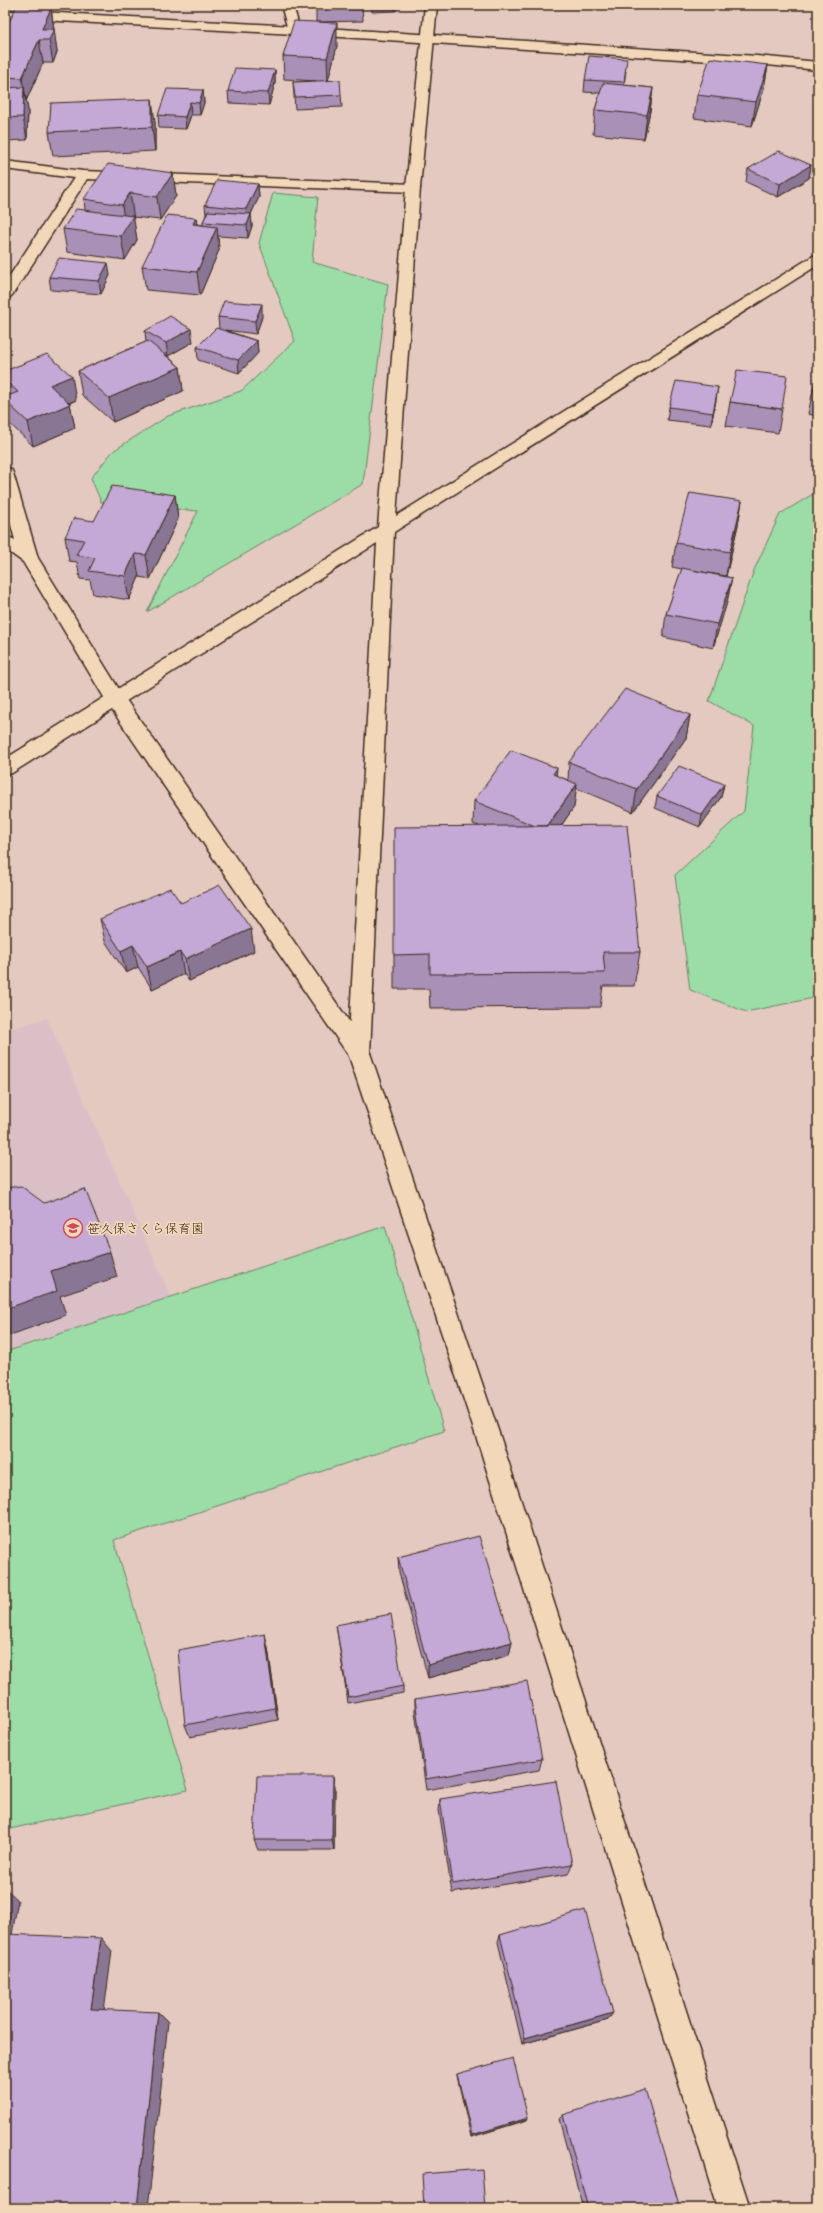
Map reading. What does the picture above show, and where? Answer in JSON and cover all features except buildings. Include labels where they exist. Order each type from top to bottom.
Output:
[{"type":"street","points":[[359,1053],[386,530],[413,188],[431,5]]},
{"type":"street","points":[[5,14],[294,30],[428,40],[757,60],[818,66]]},
{"type":"street","points":[[5,166],[83,175],[413,188]]},
{"type":"street","points":[[5,294],[83,175]]},
{"type":"street","points":[[5,768],[818,259]]},
{"type":"street","points":[[5,473],[30,558],[115,699],[359,1053],[488,1436],[734,2208]]},
{"type":"street","points":[[5,541],[30,558]]},
{"type":"lane","points":[[287,5],[294,30]]},
{"type":"shaded area","name":"笹久保さくら保育園","points":[[47,1018],[171,1297],[5,1352],[5,1030]]},
{"type":"green space","points":[[273,193],[318,197],[312,262],[388,284],[363,484],[147,612],[198,511],[101,502],[91,478],[113,451],[168,416],[241,391],[295,341],[259,243]]},
{"type":"green space","points":[[818,491],[818,997],[746,1012],[690,990],[675,875],[744,811],[754,726],[709,701],[754,570],[780,514]]},
{"type":"green space","points":[[385,1226],[444,1431],[114,1540],[188,1790],[5,1830],[5,1352]]},
{"type":"place","name":"笹久保さくら保育園","points":[[73,1228]]}]
